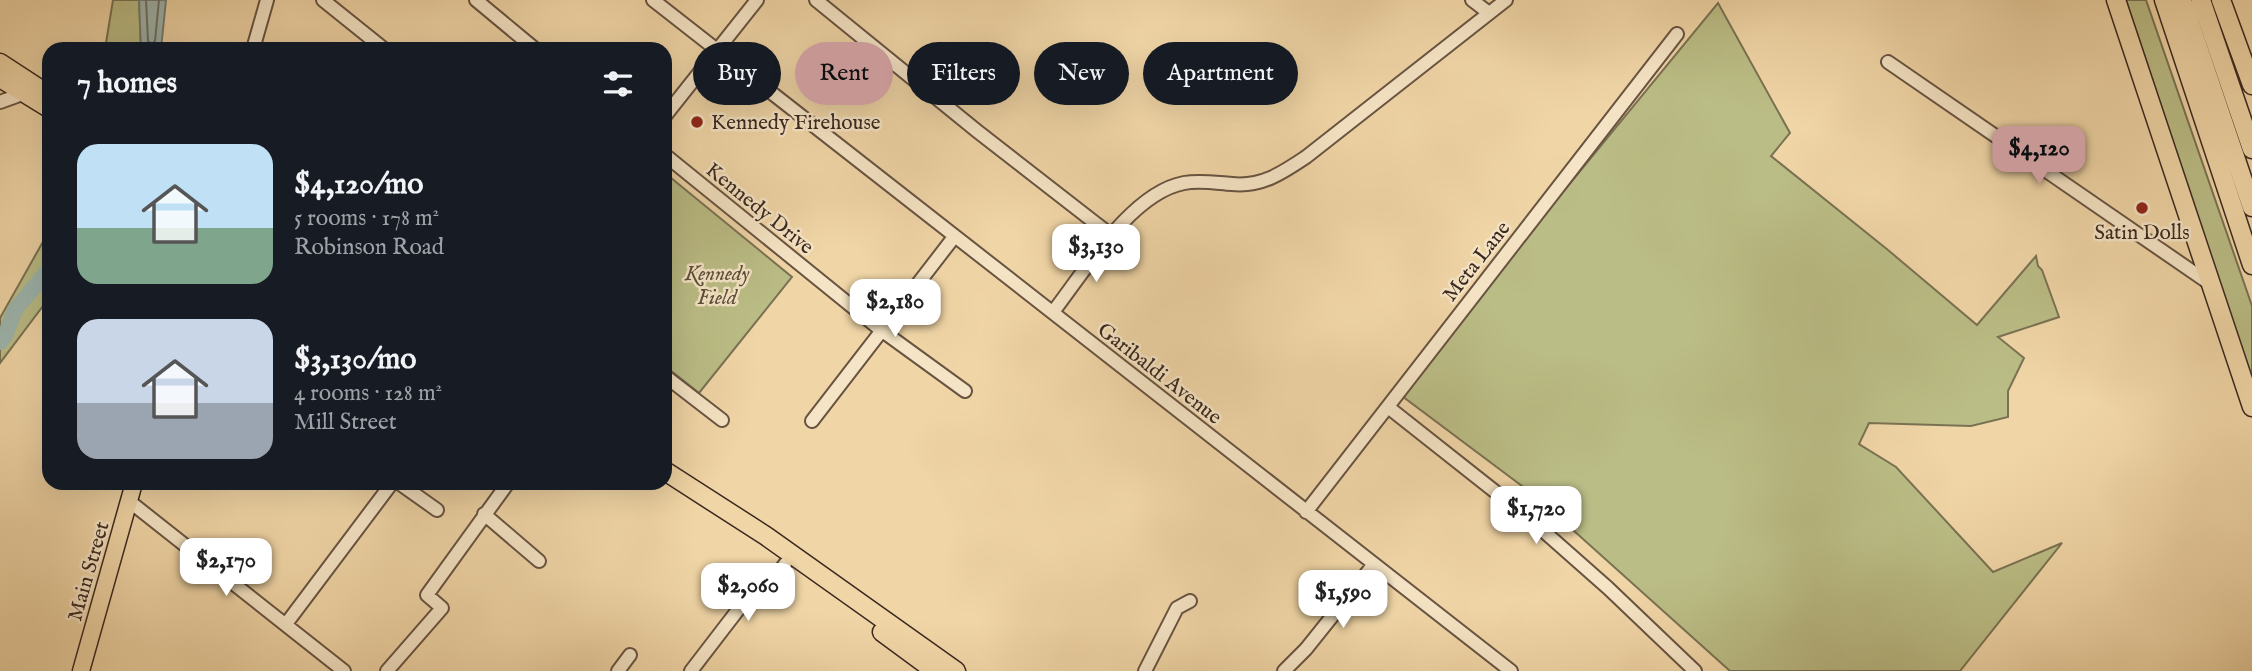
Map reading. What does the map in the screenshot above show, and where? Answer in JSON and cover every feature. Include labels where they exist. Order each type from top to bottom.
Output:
[{"type":"highway","points":[[2116,0],[2252,407]]},
{"type":"highway","points":[[2164,0],[2252,265]]},
{"type":"highway","points":[[2182,0],[2252,206]]},
{"type":"highway","points":[[2201,0],[2252,149]]},
{"type":"highway","points":[[2221,0],[2252,85]]},
{"type":"highway","points":[[0,63],[42,90]]},
{"type":"highway","points":[[0,78],[42,103]]},
{"type":"highway","points":[[672,476],[788,552],[956,671]]},
{"type":"highway","points":[[672,490],[785,564],[926,668]]},
{"type":"main road","name":"Main Street","points":[[81,671],[132,490]]},
{"type":"street","points":[[255,42],[267,0]]},
{"type":"street","points":[[323,0],[375,42]]},
{"type":"street","points":[[476,0],[527,42]]},
{"type":"street","name":"Garibaldi Avenue","points":[[653,0],[707,42]]},
{"type":"street","points":[[723,42],[757,0]]},
{"type":"street","points":[[816,0],[1112,236]]},
{"type":"street","points":[[1472,0],[1489,13]]},
{"type":"street","points":[[1053,312],[1112,236],[1143,202],[1168,188],[1202,181],[1250,184],[1276,177],[1306,157],[1506,0]]},
{"type":"street","name":"Meta Lane","points":[[1306,512],[1677,34]]},
{"type":"street","points":[[1888,62],[2210,283]]},
{"type":"street","points":[[672,107],[693,80]]},
{"type":"street","points":[[0,102],[26,93]]},
{"type":"street","name":"Garibaldi Avenue","points":[[781,100],[1511,671]]},
{"type":"street","name":"Kennedy Drive","points":[[672,161],[881,330],[965,391]]},
{"type":"street","points":[[812,421],[954,237]]},
{"type":"street","points":[[672,381],[722,420]]},
{"type":"street","points":[[1388,407],[1531,520],[1608,588],[1695,671]]},
{"type":"street","points":[[286,624],[387,490]]},
{"type":"street","points":[[409,490],[437,510]]},
{"type":"street","points":[[387,671],[442,608],[427,595],[503,490]]},
{"type":"street","points":[[129,501],[344,671]]},
{"type":"street","points":[[484,514],[539,561]]},
{"type":"street","points":[[691,671],[744,602],[760,597],[785,564]]},
{"type":"street","points":[[1284,671],[1306,649],[1374,565]]},
{"type":"street","points":[[1145,671],[1177,608],[1190,601]]},
{"type":"street","points":[[618,671],[629,655]]},
{"type":"green space","points":[[113,0],[139,0],[141,42],[106,42]]},
{"type":"green space","points":[[2126,0],[2146,0],[2252,306],[2252,381]]},
{"type":"green space","points":[[1718,3],[1790,133],[1771,156],[1977,325],[2036,256],[2038,266],[2042,270],[2059,317],[1998,337],[2024,358],[2008,391],[2008,417],[1971,426],[1869,423],[1859,444],[1896,467],[1993,572],[2062,543],[1960,671],[1730,671],[1534,495],[1398,393]]},
{"type":"green space","name":"Kennedy Field","points":[[672,179],[792,277],[699,393],[672,372]]},
{"type":"green space","points":[[42,243],[42,307],[0,363],[0,318]]},
{"type":"water","points":[[139,0],[166,0],[162,42],[141,42]]},
{"type":"waterway","points":[[0,342],[15,310],[42,277]]},
{"type":"place","name":"Kennedy Firehouse","points":[[697,122]]},
{"type":"place","name":"Satin Dolls","points":[[2142,208]]}]
